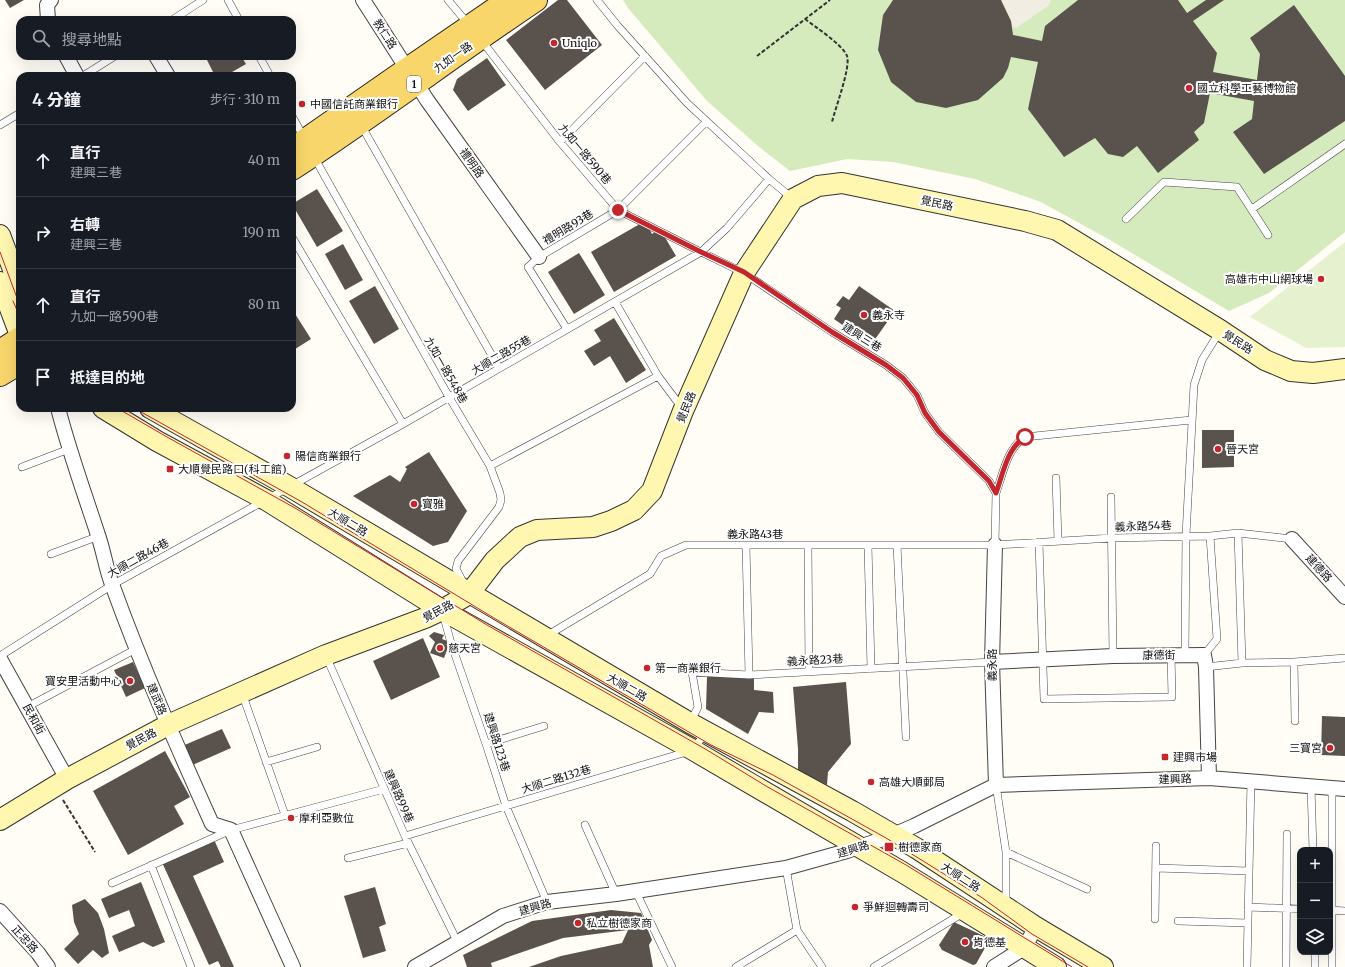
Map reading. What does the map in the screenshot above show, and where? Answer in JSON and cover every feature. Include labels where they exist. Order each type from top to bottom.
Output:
[{"type":"main road","name":"九如一路","points":[[475,32],[508,0]]},
{"type":"main road","name":"九如一路","points":[[296,161],[303,148],[412,76],[475,32],[536,0]]},
{"type":"main road","name":"九如一路","points":[[303,148],[360,124],[412,76]]},
{"type":"main road","points":[[0,351],[16,341]]},
{"type":"main road","points":[[0,375],[16,365]]},
{"type":"street","points":[[48,16],[47,5],[51,0]]},
{"type":"street","name":"教仁路","points":[[363,0],[412,76]]},
{"type":"street","points":[[68,60],[75,72]]},
{"type":"street","points":[[158,60],[166,72]]},
{"type":"street","name":"禮明路","points":[[412,76],[432,107],[539,257]]},
{"type":"street","name":"覺民路","points":[[0,820],[61,783],[168,725],[326,655],[425,618],[442,610],[469,594],[495,560],[520,537],[537,530],[593,527],[611,522],[634,510],[652,491],[684,411],[744,272],[793,199],[818,186],[842,183],[1025,221],[1057,230],[1220,330],[1265,360],[1291,371],[1313,373],[1345,369]]},
{"type":"street","points":[[0,235],[16,277]]},
{"type":"street","points":[[0,282],[16,324]]},
{"type":"street","name":"建武路","points":[[59,412],[69,449],[98,536],[112,585],[136,649],[212,824],[231,830]]},
{"type":"street","name":"大順二路","points":[[110,412],[157,441],[266,500],[442,610],[693,750],[859,847],[1056,967]]},
{"type":"street","name":"大順二路","points":[[157,412],[290,487],[698,728],[894,835],[1036,927],[1103,967]]},
{"type":"street","name":"建德路","points":[[1292,539],[1345,597]]},
{"type":"street","name":"義永路","points":[[995,545],[992,662],[996,785]]},
{"type":"street","name":"康德街","points":[[992,662],[1186,654],[1205,661]]},
{"type":"street","name":"民和街","points":[[0,659],[27,707],[61,783]]},
{"type":"street","points":[[1205,661],[1209,778]]},
{"type":"street","name":"建興路","points":[[415,967],[503,916],[547,902],[636,892],[786,868],[859,847],[894,835],[996,785],[1209,778],[1251,780],[1338,789]]},
{"type":"street","points":[[231,830],[293,967]]},
{"type":"street","name":"正忠路","points":[[0,911],[38,953],[48,967]]},
{"type":"street","points":[[994,967],[1024,948],[1036,927]]},
{"type":"lane","points":[[178,16],[203,0]]},
{"type":"lane","points":[[228,0],[237,16]]},
{"type":"lane","name":"九如一路590巷","points":[[448,0],[475,32],[560,142],[618,210],[744,272]]},
{"type":"lane","points":[[597,0],[645,56],[706,122],[793,199]]},
{"type":"lane","points":[[560,142],[645,56]]},
{"type":"lane","points":[[89,72],[109,60]]},
{"type":"lane","points":[[261,60],[268,72]]},
{"type":"lane","points":[[0,125],[16,115]]},
{"type":"lane","name":"禮明路93巷","points":[[567,329],[528,267],[539,257],[618,210],[706,122]]},
{"type":"lane","points":[[360,124],[499,368]]},
{"type":"lane","name":"九如一路548巷","points":[[296,128],[303,148],[490,466],[500,493],[501,500],[499,506],[458,561],[456,568],[469,594]]},
{"type":"lane","points":[[1252,209],[1345,144]]},
{"type":"lane","name":"大順二路55巷","points":[[290,487],[449,398],[701,252],[727,228],[769,179]]},
{"type":"lane","points":[[1126,219],[1164,182],[1237,187],[1268,235]]},
{"type":"lane","points":[[296,244],[403,424]]},
{"type":"lane","name":"建興三巷","points":[[744,272],[832,332],[886,365],[903,378],[917,395],[925,413],[939,432],[989,481],[996,493]]},
{"type":"lane","points":[[615,302],[658,376],[684,411]]},
{"type":"lane","points":[[1186,654],[1186,535],[1194,384],[1202,360],[1220,330]]},
{"type":"lane","points":[[490,466],[658,376]]},
{"type":"lane","points":[[995,545],[996,493],[1011,450],[1019,440],[1025,437],[1191,420]]},
{"type":"lane","points":[[22,467],[69,449]]},
{"type":"lane","points":[[1056,478],[1058,541]]},
{"type":"lane","name":"大順二路46巷","points":[[0,656],[112,585],[290,487]]},
{"type":"lane","points":[[1111,497],[1113,656]]},
{"type":"lane","points":[[1238,533],[1242,663]]},
{"type":"lane","name":"義永路54巷","points":[[995,545],[1112,538],[1186,535],[1210,536],[1238,533],[1292,539]]},
{"type":"lane","points":[[51,554],[98,536]]},
{"type":"lane","points":[[1210,536],[1217,639],[1205,661],[1242,663],[1294,662],[1345,658]]},
{"type":"lane","points":[[1039,542],[1044,699],[1172,697],[1171,655]]},
{"type":"lane","name":"義永路43巷","points":[[544,638],[650,574],[661,556],[686,545],[995,545]]},
{"type":"lane","points":[[746,545],[749,675]]},
{"type":"lane","points":[[808,545],[808,672]]},
{"type":"lane","points":[[868,545],[871,669]]},
{"type":"lane","points":[[897,545],[906,737]]},
{"type":"lane","name":"建興路123巷","points":[[442,610],[451,643],[506,806],[547,902]]},
{"type":"lane","points":[[27,707],[136,649]]},
{"type":"lane","name":"建興路99巷","points":[[326,655],[408,843],[458,943]]},
{"type":"lane","name":"義永路23巷","points":[[698,728],[698,707],[692,672],[749,675],[992,662]]},
{"type":"lane","points":[[1294,662],[1295,721]]},
{"type":"lane","points":[[242,692],[285,815]]},
{"type":"lane","points":[[486,744],[544,726]]},
{"type":"lane","points":[[693,750],[698,728]]},
{"type":"lane","points":[[266,762],[317,747]]},
{"type":"lane","name":"大順二路132巷","points":[[405,836],[693,750]]},
{"type":"lane","points":[[1247,967],[1251,780]]},
{"type":"lane","points":[[996,785],[1006,852],[1006,907]]},
{"type":"lane","points":[[1311,787],[1313,847]]},
{"type":"lane","points":[[112,883],[231,830],[384,789]]},
{"type":"lane","points":[[1333,883],[1338,789]]},
{"type":"lane","points":[[586,825],[616,894]]},
{"type":"lane","points":[[1286,967],[1287,834]]},
{"type":"lane","points":[[348,858],[408,843]]},
{"type":"lane","points":[[1155,919],[1156,846]]},
{"type":"lane","points":[[1006,852],[1087,889]]},
{"type":"lane","points":[[151,865],[191,967]]},
{"type":"lane","points":[[786,868],[798,930],[822,967]]},
{"type":"lane","points":[[1156,868],[1249,871]]},
{"type":"lane","points":[[636,892],[672,967]]},
{"type":"lane","points":[[1248,907],[1297,909]]},
{"type":"lane","points":[[1333,910],[1345,911]]},
{"type":"lane","points":[[874,967],[965,911]]},
{"type":"lane","points":[[1331,919],[1332,967]]},
{"type":"lane","points":[[1178,921],[1248,923]]},
{"type":"lane","points":[[736,967],[798,930]]},
{"type":"lane","points":[[1315,955],[1315,967]]},
{"type":"path","points":[[757,56],[830,0]]},
{"type":"path","points":[[805,19],[840,46],[847,56],[847,69],[832,122]]},
{"type":"path","points":[[61,783],[95,852]]},
{"type":"green space","name":"國立科學工藝博物館","points":[[623,0],[1345,0],[1345,232],[1269,293],[1229,311],[1110,240],[1041,202],[975,179],[893,162],[847,159],[790,171],[758,146],[707,101],[628,8]]},
{"type":"green space","name":"高雄市中山網球場","points":[[1345,242],[1345,347],[1306,348],[1250,317]]},
{"type":"shaded area","points":[[1001,0],[1051,0],[1048,6],[1016,28],[1012,26]]},
{"type":"building","points":[[5,0],[24,0],[10,8]]},
{"type":"building","name":"Uniqlo","points":[[558,0],[567,0],[602,45],[545,90],[506,40]]},
{"type":"building","name":"國立科學工藝博物館","points":[[893,0],[1001,0],[1011,21],[1013,35],[1042,41],[1045,26],[1078,0],[1178,0],[1187,13],[1206,0],[1224,0],[1193,21],[1217,53],[1213,72],[1257,80],[1260,54],[1250,38],[1294,5],[1345,76],[1345,121],[1264,174],[1233,132],[1252,119],[1254,101],[1210,93],[1204,123],[1194,132],[1199,140],[1158,173],[1137,146],[1123,157],[1108,154],[1095,138],[1064,157],[1028,109],[1038,62],[1011,57],[1003,78],[978,100],[946,108],[916,102],[891,82],[878,50],[883,15]]},
{"type":"building","points":[[487,58],[506,85],[468,111],[453,90],[457,79]]},
{"type":"building","points":[[207,60],[244,60],[246,64],[232,72],[213,72]]},
{"type":"building","points":[[317,189],[343,231],[317,247],[296,211],[296,202]]},
{"type":"building","points":[[645,221],[652,234],[660,229],[676,256],[614,292],[591,252]]},
{"type":"building","points":[[343,244],[363,280],[345,290],[325,254]]},
{"type":"building","points":[[579,253],[605,295],[574,314],[548,272]]},
{"type":"building","points":[[375,286],[399,329],[374,344],[349,301]]},
{"type":"building","name":"義永寺","points":[[859,286],[895,311],[871,345],[834,319],[841,308],[836,305],[843,296],[849,300]]},
{"type":"building","points":[[296,315],[311,339],[296,348]]},
{"type":"building","points":[[614,318],[646,370],[626,383],[610,356],[594,366],[584,351],[601,341],[594,330]]},
{"type":"building","name":"晉天宮","points":[[1202,430],[1234,430],[1234,467],[1202,468]]},
{"type":"building","name":"寶雅","points":[[429,452],[467,511],[448,542],[433,546],[353,496],[390,475],[400,482],[407,469],[405,467]]},
{"type":"building","name":"慈天宮","points":[[434,632],[444,635],[442,639],[450,642],[444,658],[430,653],[435,642],[429,636]]},
{"type":"building","points":[[423,638],[440,677],[391,700],[373,661]]},
{"type":"building","name":"寶安里活動中心","points":[[133,662],[145,688],[126,697],[114,670]]},
{"type":"building","points":[[707,676],[754,678],[754,690],[773,692],[774,713],[759,712],[748,734],[706,709]]},
{"type":"building","points":[[846,682],[851,744],[828,772],[827,785],[798,770],[798,749],[793,687]]},
{"type":"building","points":[[1322,716],[1345,717],[1345,756],[1321,755]]},
{"type":"building","points":[[222,729],[231,748],[188,767],[180,747]]},
{"type":"building","points":[[165,751],[190,797],[174,806],[184,824],[128,855],[93,791]]},
{"type":"building","points":[[212,835],[224,862],[193,876],[234,967],[221,967],[218,961],[209,965],[160,858]]},
{"type":"building","points":[[141,882],[165,942],[153,947],[143,942],[119,952],[112,936],[135,926],[129,910],[109,918],[101,899]]},
{"type":"building","points":[[375,887],[386,924],[379,927],[386,951],[363,958],[344,896]]},
{"type":"building","points":[[85,899],[98,913],[104,929],[109,953],[102,958],[93,950],[78,964],[64,949],[79,934],[74,922],[72,905]]},
{"type":"building","points":[[611,910],[641,913],[652,940],[649,945],[653,967],[529,967],[561,956],[622,943],[628,930],[563,938],[491,963],[492,967],[467,967],[463,955],[532,921]]},
{"type":"building","name":"肯德基","points":[[954,922],[990,939],[976,964],[973,965],[942,950],[939,945]]},
{"type":"tram line","points":[[0,252],[16,295]]},
{"type":"tram line","points":[[13,301],[16,308]]},
{"type":"tram line","points":[[124,412],[295,508],[487,625],[906,865],[1072,967]]},
{"type":"tram line","points":[[141,412],[302,502],[494,618],[711,745],[773,775],[886,838],[981,897],[1032,934],[1088,967]]},
{"type":"place","name":"Uniqlo","points":[[554,43]]},
{"type":"place","name":"國立科學工藝博物館","points":[[1189,88]]},
{"type":"place","name":"中國信託商業銀行","points":[[302,104]]},
{"type":"place","name":"高雄市中山網球場","points":[[1321,279]]},
{"type":"place","name":"義永寺","points":[[864,315]]},
{"type":"place","name":"晉天宮","points":[[1218,449]]},
{"type":"place","name":"陽信商業銀行","points":[[287,456]]},
{"type":"place","name":"大順覺民路口(科工館)","points":[[170,469]]},
{"type":"place","name":"寶雅","points":[[414,504]]},
{"type":"place","name":"慈天宮","points":[[440,648]]},
{"type":"place","name":"第一商業銀行","points":[[647,668]]},
{"type":"place","name":"寶安里活動中心","points":[[130,681]]},
{"type":"place","name":"三寶宮","points":[[1330,748]]},
{"type":"place","name":"建興市場","points":[[1165,757]]},
{"type":"place","name":"高雄大順郵局","points":[[871,782]]},
{"type":"place","name":"摩利亞數位","points":[[291,818]]},
{"type":"place","name":"樹德家商","points":[[889,847]]},
{"type":"place","name":"爭鮮迴轉壽司","points":[[855,907]]},
{"type":"place","name":"私立樹德家商","points":[[578,923]]},
{"type":"place","name":"肯德基","points":[[965,942]]},
{"type":"route","points":[[618,210],[744,272],[832,332],[886,365],[903,378],[917,395],[925,413],[939,432],[989,481],[996,493],[1011,450],[1019,440],[1025,437]]}]
